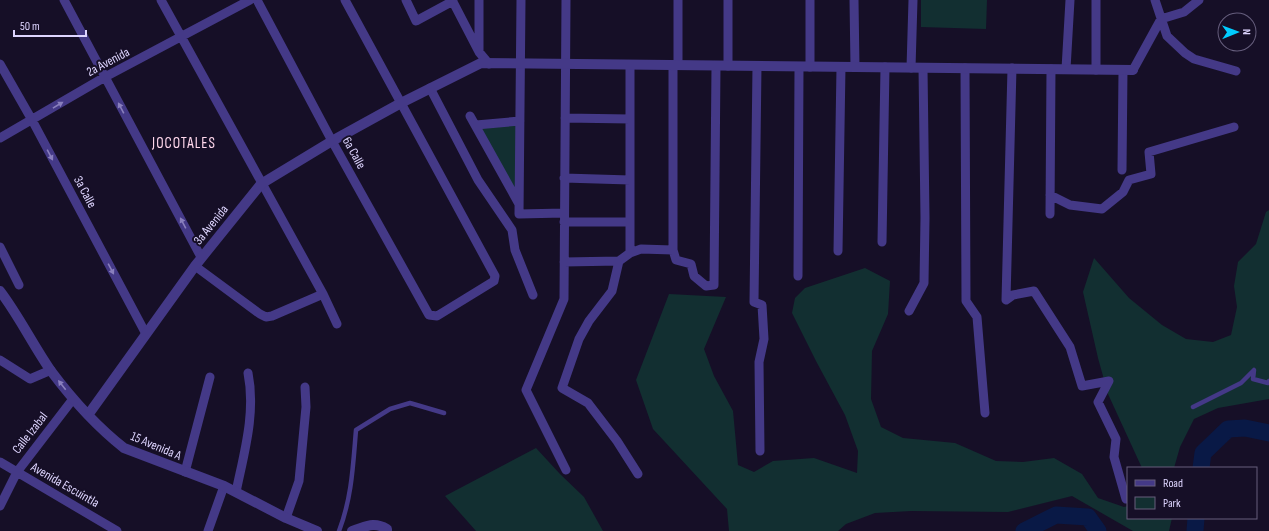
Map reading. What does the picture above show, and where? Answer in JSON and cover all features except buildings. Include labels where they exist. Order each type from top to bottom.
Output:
[{"type":"street","points":[[64,0],[105,77],[198,262],[260,314],[266,317],[272,316],[323,294]]},
{"type":"street","points":[[161,0],[261,184],[323,294],[337,324]]},
{"type":"street","name":"2a Avenida","points":[[0,138],[105,77],[250,0]]},
{"type":"street","name":"6a Calle","points":[[257,0],[332,141],[429,314],[437,316],[494,281],[496,276],[400,103]]},
{"type":"street","points":[[345,0],[400,103]]},
{"type":"street","points":[[406,0],[416,21],[453,1],[479,52],[489,64]]},
{"type":"street","points":[[479,0],[479,52]]},
{"type":"street","points":[[521,0],[519,214],[630,222]]},
{"type":"street","points":[[566,0],[564,299],[526,390],[566,470]]},
{"type":"street","points":[[678,0],[673,250],[676,260],[691,264],[694,276],[706,286],[714,285],[716,66]]},
{"type":"street","points":[[728,0],[728,66]]},
{"type":"street","points":[[798,276],[805,67],[810,0]]},
{"type":"street","points":[[854,0],[855,67]]},
{"type":"street","points":[[912,68],[913,0]]},
{"type":"street","points":[[1066,69],[1070,0]]},
{"type":"street","points":[[1096,0],[1096,70]]},
{"type":"street","points":[[1155,0],[1167,36],[1185,53],[1194,59],[1236,71]]},
{"type":"street","points":[[1122,170],[1128,70],[1161,19],[1184,12],[1198,0]]},
{"type":"street","name":"3a Avenida","points":[[88,415],[198,262],[261,184],[332,141],[400,103],[481,63],[1128,70]]},
{"type":"street","name":"3a Calle","points":[[0,64],[32,120],[146,334]]},
{"type":"street","points":[[630,65],[630,253]]},
{"type":"street","points":[[757,66],[754,302],[762,305],[764,339],[760,362],[760,450]]},
{"type":"street","points":[[838,251],[841,67]]},
{"type":"street","points":[[882,242],[885,67]]},
{"type":"street","points":[[909,312],[924,283],[925,218],[923,68]]},
{"type":"street","points":[[965,68],[966,301],[977,317],[985,413]]},
{"type":"street","points":[[1012,68],[1006,300],[1013,295],[1034,291],[1070,347],[1082,386],[1109,381],[1098,402],[1116,440],[1114,457],[1126,499]]},
{"type":"street","points":[[1050,214],[1051,69]]},
{"type":"street","points":[[430,88],[478,180],[512,230],[515,250],[533,294]]},
{"type":"street","points":[[470,116],[520,205]]},
{"type":"street","points":[[565,118],[630,119]]},
{"type":"street","points":[[476,125],[520,121]]},
{"type":"street","points":[[1050,195],[1070,205],[1102,208],[1123,192],[1129,180],[1151,174],[1149,152],[1234,128]]},
{"type":"street","points":[[564,178],[630,180]]},
{"type":"street","points":[[0,247],[19,285]]},
{"type":"street","points":[[564,262],[619,261],[630,253],[641,249],[673,250]]},
{"type":"street","points":[[619,261],[612,291],[589,321],[579,339],[562,388],[588,403],[617,441],[638,474]]},
{"type":"street","name":"15 Avenida A","points":[[0,291],[51,370],[73,399],[111,438],[124,448],[224,486],[286,518],[317,531]]},
{"type":"street","points":[[0,360],[30,379],[51,370]]},
{"type":"street","points":[[236,492],[248,439],[251,408],[251,386],[248,373]]},
{"type":"street","points":[[185,472],[210,377]]},
{"type":"street","points":[[286,518],[299,481],[306,407],[305,387]]},
{"type":"street","name":"Calle Izabal","points":[[0,506],[17,472],[73,399]]},
{"type":"street","name":"Avenida Escuintla","points":[[0,462],[117,531]]},
{"type":"street","points":[[208,531],[224,486]]},
{"type":"street","points":[[352,531],[370,525],[380,525],[387,529],[387,531]]},
{"type":"lane","points":[[1193,407],[1241,383],[1254,370],[1253,379],[1269,381]]},
{"type":"lane","points":[[339,531],[346,512],[351,488],[356,430],[390,409],[410,403],[444,413]]},
{"type":"green space","points":[[921,0],[987,0],[986,29],[921,27]]},
{"type":"green space","points":[[520,121],[520,205],[476,125]]},
{"type":"green space","points":[[1269,210],[1269,399],[1218,408],[1194,419],[1180,447],[1174,467],[1142,467],[1108,394],[1098,358],[1083,292],[1094,258],[1129,298],[1162,325],[1186,339],[1213,342],[1231,335],[1237,307],[1234,286],[1238,262],[1256,244],[1266,212]]},
{"type":"green space","points":[[865,268],[890,281],[888,314],[872,351],[871,399],[881,427],[903,438],[955,443],[996,461],[1023,462],[1054,458],[1082,474],[1098,498],[1124,507],[1127,506],[1127,519],[1172,519],[1169,531],[1133,531],[1072,496],[1008,512],[911,511],[875,513],[846,524],[838,531],[729,531],[727,509],[653,429],[636,380],[669,294],[726,297],[704,349],[714,376],[733,411],[738,465],[754,472],[773,461],[814,458],[857,473],[858,451],[845,415],[792,313],[795,298],[805,288]]},
{"type":"green space","points":[[536,448],[584,497],[603,531],[476,531],[445,496]]},
{"type":"waterway","points":[[1201,467],[1203,453],[1228,429],[1245,428],[1269,433]]},
{"type":"waterway","points":[[1024,531],[1056,515],[1088,517],[1098,531]]},
{"type":"waterway","points":[[1195,531],[1196,519]]},
{"type":"district","name":"JOCOTALES","points":[[184,143]]}]
